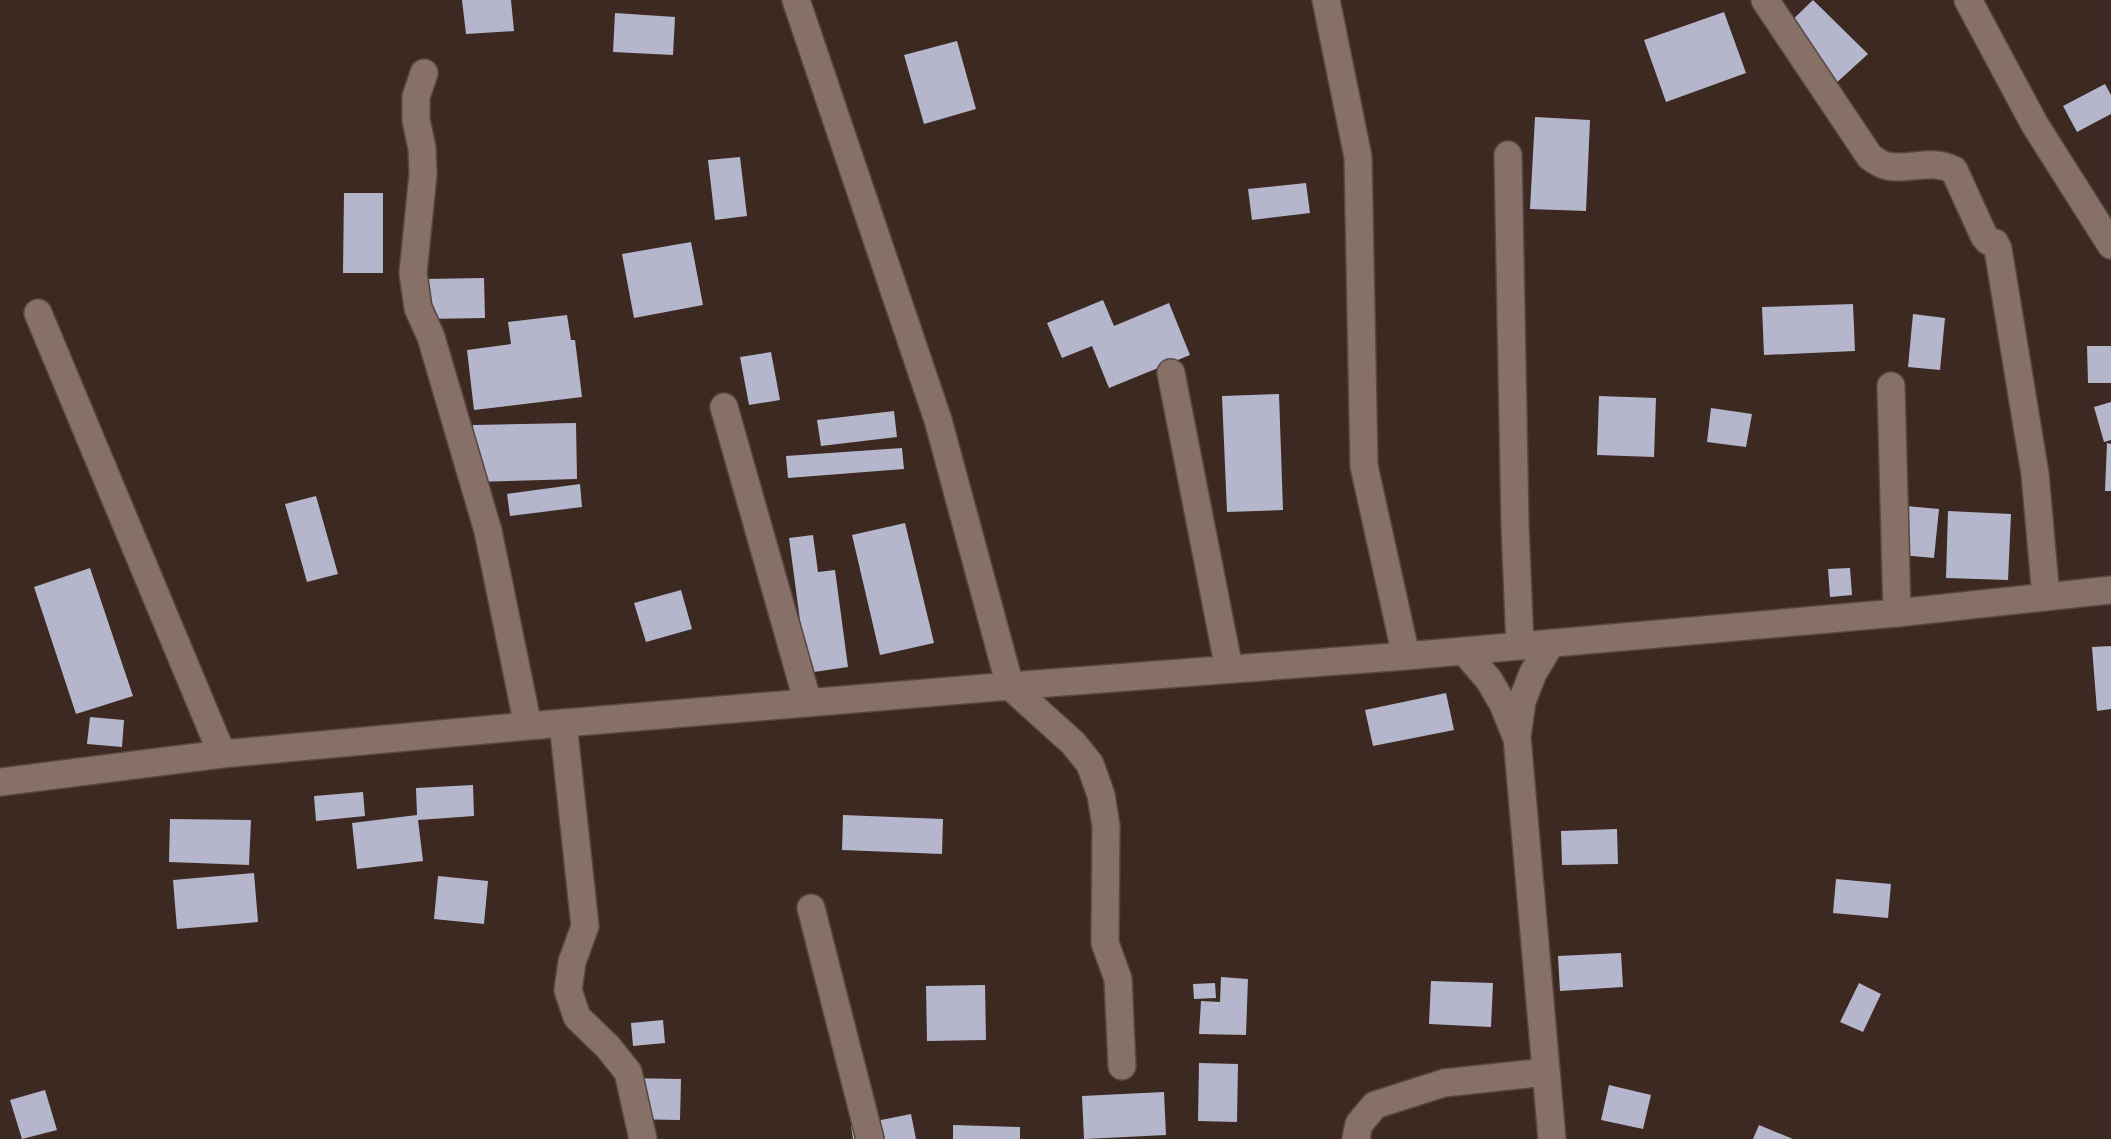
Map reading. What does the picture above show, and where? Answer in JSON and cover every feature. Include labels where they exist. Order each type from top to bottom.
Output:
[{"type":"street","points":[[796,0],[938,420],[1010,686],[1073,743],[1090,764],[1101,795],[1106,826],[1105,943],[1118,979],[1122,1066]]},
{"type":"street","points":[[1326,0],[1358,157],[1364,466],[1407,657]]},
{"type":"street","points":[[1765,0],[1870,157],[1884,166],[1898,167],[1929,163],[1944,165],[1954,170],[1984,236],[1988,241],[1995,243],[1998,249],[2035,474],[2046,597]]},
{"type":"street","points":[[1968,0],[2035,125],[2111,245]]},
{"type":"street","points":[[424,73],[416,97],[416,120],[423,165],[413,273],[418,308],[431,337],[488,531],[528,726]]},
{"type":"street","points":[[1509,155],[1515,525],[1520,646]]},
{"type":"street","points":[[38,313],[222,754]]},
{"type":"street","points":[[1171,373],[1229,669]]},
{"type":"street","points":[[1891,386],[1897,613]]},
{"type":"street","points":[[724,407],[808,703]]},
{"type":"street","points":[[0,782],[222,754],[528,726],[1010,686],[1407,657],[1897,613],[2111,590]]},
{"type":"street","points":[[1551,643],[1533,674],[1522,701],[1517,737],[1552,1139]]},
{"type":"street","points":[[1464,651],[1489,680],[1503,704],[1517,737]]},
{"type":"street","points":[[563,723],[585,926],[572,962],[568,990],[577,1017],[608,1047],[628,1072],[643,1139]]},
{"type":"street","points":[[811,908],[870,1139]]},
{"type":"street","points":[[1356,1139],[1359,1124],[1375,1105],[1444,1083],[1546,1072]]},
{"type":"building","points":[[462,0],[511,0],[514,31],[466,34]]},
{"type":"building","points":[[1813,0],[1868,54],[1834,85],[1782,30]]},
{"type":"building","points":[[1724,12],[1746,73],[1666,102],[1644,40]]},
{"type":"building","points":[[615,13],[675,17],[673,55],[613,52]]},
{"type":"building","points":[[957,41],[976,109],[924,124],[904,55]]},
{"type":"building","points":[[2105,84],[2111,95],[2111,114],[2077,132],[2063,106]]},
{"type":"building","points":[[1535,117],[1590,120],[1586,211],[1530,209]]},
{"type":"building","points":[[740,157],[747,216],[715,220],[708,160]]},
{"type":"building","points":[[1306,183],[1310,213],[1252,220],[1248,189]]},
{"type":"building","points":[[344,193],[383,193],[383,273],[343,273]]},
{"type":"building","points":[[691,242],[703,305],[634,318],[622,254]]},
{"type":"building","points":[[484,278],[485,318],[426,319],[425,279]]},
{"type":"building","points":[[1103,300],[1114,326],[1169,303],[1190,355],[1109,388],[1092,346],[1062,358],[1047,323]]},
{"type":"building","points":[[1853,304],[1855,351],[1764,355],[1762,307]]},
{"type":"building","points":[[1913,314],[1945,318],[1940,370],[1908,367]]},
{"type":"building","points":[[567,315],[571,340],[575,340],[582,397],[474,410],[467,350],[511,344],[508,322]]},
{"type":"building","points":[[2087,346],[2111,346],[2111,383],[2088,383]]},
{"type":"building","points":[[771,352],[780,400],[749,405],[740,357]]},
{"type":"building","points":[[1279,394],[1283,510],[1227,512],[1222,396]]},
{"type":"building","points":[[1599,396],[1656,398],[1654,457],[1597,455]]},
{"type":"building","points":[[2111,402],[2111,440],[2104,442],[2094,407]]},
{"type":"building","points":[[1711,408],[1752,414],[1746,447],[1707,442]]},
{"type":"building","points":[[894,411],[897,437],[821,446],[817,420]]},
{"type":"building","points":[[576,423],[577,479],[474,482],[473,425]]},
{"type":"building","points":[[2107,443],[2111,444],[2111,491],[2105,491]]},
{"type":"building","points":[[902,448],[904,469],[788,478],[786,456]]},
{"type":"building","points":[[580,484],[582,507],[510,516],[507,494]]},
{"type":"building","points":[[316,496],[338,574],[307,582],[285,504]]},
{"type":"building","points":[[1906,506],[1939,509],[1934,558],[1901,555]]},
{"type":"building","points":[[1948,511],[2011,514],[2008,580],[1946,578]]},
{"type":"building","points":[[905,523],[934,643],[880,655],[852,535]]},
{"type":"building","points":[[813,535],[818,572],[835,570],[848,667],[807,673],[789,538]]},
{"type":"building","points":[[90,568],[133,696],[76,714],[34,587]]},
{"type":"building","points":[[1850,568],[1852,595],[1830,597],[1828,569]]},
{"type":"building","points":[[681,590],[692,629],[646,642],[634,603]]},
{"type":"building","points":[[2111,646],[2111,709],[2097,711],[2092,647]]},
{"type":"building","points":[[1446,693],[1454,730],[1373,746],[1365,710]]},
{"type":"building","points":[[90,717],[124,720],[122,747],[87,744]]},
{"type":"building","points":[[473,785],[474,816],[418,820],[423,861],[357,869],[352,823],[417,815],[416,788]]},
{"type":"building","points":[[363,792],[365,816],[316,821],[314,796]]},
{"type":"building","points":[[843,815],[943,819],[942,854],[842,850]]},
{"type":"building","points":[[170,819],[251,820],[249,865],[169,862]]},
{"type":"building","points":[[1617,829],[1618,864],[1562,865],[1561,831]]},
{"type":"building","points":[[254,873],[258,922],[177,929],[173,880]]},
{"type":"building","points":[[438,876],[488,881],[484,924],[434,919]]},
{"type":"building","points":[[1836,879],[1891,884],[1888,918],[1833,913]]},
{"type":"building","points":[[1621,953],[1623,987],[1560,991],[1558,956]]},
{"type":"building","points":[[1221,977],[1248,979],[1246,1035],[1199,1034],[1201,1001],[1220,1002]]},
{"type":"building","points":[[1431,981],[1493,983],[1491,1027],[1429,1024]]},
{"type":"building","points":[[1215,983],[1216,998],[1194,999],[1193,984]]},
{"type":"building","points":[[1859,983],[1881,994],[1863,1032],[1840,1022]]},
{"type":"building","points":[[985,985],[986,1040],[927,1041],[926,986]]},
{"type":"building","points":[[663,1020],[665,1043],[633,1046],[631,1023]]},
{"type":"building","points":[[1199,1063],[1238,1064],[1237,1122],[1198,1121]]},
{"type":"building","points":[[626,1078],[681,1079],[680,1120],[625,1119]]},
{"type":"building","points":[[1609,1085],[1651,1095],[1643,1129],[1601,1120]]},
{"type":"building","points":[[45,1090],[57,1130],[22,1139],[10,1100]]},
{"type":"building","points":[[1164,1092],[1166,1135],[1084,1139],[1082,1096]]},
{"type":"building","points":[[911,1114],[916,1139],[853,1139],[851,1126]]},
{"type":"building","points":[[953,1125],[1020,1127],[1020,1139],[953,1139]]},
{"type":"building","points":[[1759,1125],[1793,1139],[1753,1139]]}]
